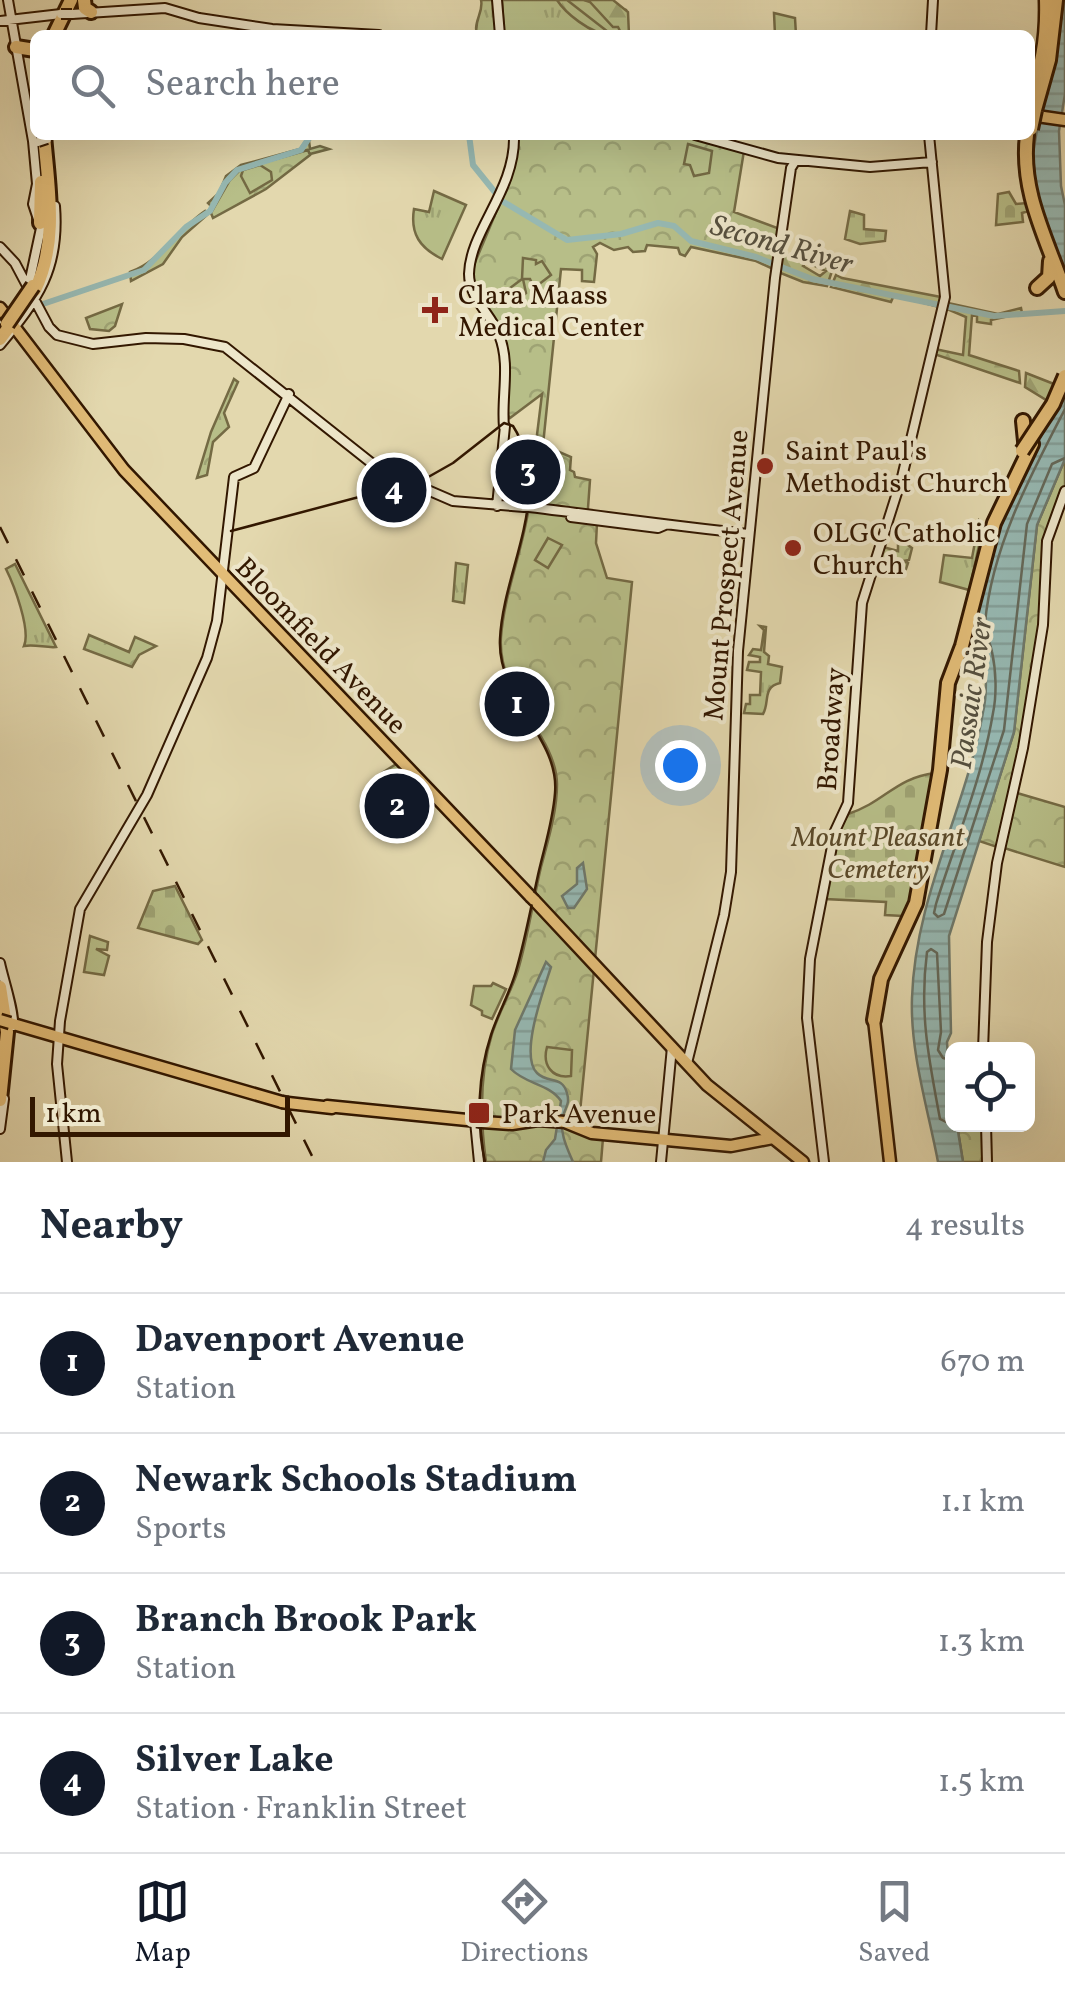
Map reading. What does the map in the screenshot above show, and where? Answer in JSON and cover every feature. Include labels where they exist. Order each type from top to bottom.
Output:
[{"type":"highway","points":[[1035,108],[1050,54],[1054,0]]},
{"type":"highway","points":[[58,30],[79,6]]},
{"type":"highway","points":[[16,46],[30,49]]},
{"type":"highway","points":[[42,140],[55,197]]},
{"type":"highway","points":[[40,227],[42,140]]},
{"type":"highway","points":[[4,328],[34,299],[41,266],[46,236],[42,140]]},
{"type":"highway","points":[[1031,140],[1030,180],[1051,268],[1047,280],[1037,288]]},
{"type":"highway","points":[[1043,229],[1065,282]]},
{"type":"highway","points":[[1043,229],[1065,292]]},
{"type":"highway","points":[[874,1020],[876,982],[917,894],[934,808],[946,681],[962,646],[995,503],[1023,445],[1054,404],[1065,377]]},
{"type":"highway","points":[[978,572],[996,516],[1065,377]]},
{"type":"highway","points":[[1017,471],[1023,445],[1022,422]]},
{"type":"highway","points":[[971,652],[968,642],[984,520]]},
{"type":"highway","points":[[874,1020],[881,979],[916,898],[940,775],[940,732]]},
{"type":"highway","points":[[900,952],[904,930]]},
{"type":"highway","points":[[0,987],[7,1035],[0,1100]]},
{"type":"highway","points":[[0,1006],[0,1068]]},
{"type":"main road","points":[[8,0],[30,96]]},
{"type":"main road","points":[[498,0],[500,30]]},
{"type":"main road","points":[[931,30],[933,0]]},
{"type":"main road","points":[[1035,74],[1044,42],[1045,0]]},
{"type":"main road","points":[[0,22],[62,14],[79,6],[165,8],[200,19],[290,30]]},
{"type":"main road","points":[[1035,119],[1065,120]]},
{"type":"main road","points":[[34,299],[40,227],[34,208],[42,140]]},
{"type":"main road","points":[[496,506],[504,427],[502,340],[475,296],[469,275],[476,248],[508,177],[514,140]]},
{"type":"main road","points":[[712,140],[765,156],[796,160],[867,167],[932,162]]},
{"type":"main road","name":"Broadway","points":[[824,1162],[807,1016],[810,953],[834,834],[848,803],[862,606],[900,482],[943,305],[930,140]]},
{"type":"main road","name":"Mount Prospect Avenue","points":[[687,1063],[724,915],[730,873],[734,714],[750,534],[776,266],[796,160]]},
{"type":"main road","points":[[4,328],[34,299],[53,254],[55,197]]},
{"type":"main road","points":[[0,247],[54,334],[93,344],[138,338],[216,344],[232,350],[378,468],[450,500],[552,510],[588,520],[658,528],[750,534]]},
{"type":"main road","points":[[18,305],[34,299]]},
{"type":"main road","points":[[4,328],[18,305],[34,299]]},
{"type":"main road","name":"Bloomfield Avenue","points":[[4,328],[122,467],[708,1086],[803,1162]]},
{"type":"main road","points":[[67,1162],[56,1064],[80,909],[148,794],[214,637],[234,477],[254,468],[289,394]]},
{"type":"main road","points":[[983,1042],[987,942],[997,864],[1022,754],[1043,624],[1047,540],[1065,491]]},
{"type":"main road","points":[[0,963],[9,1021],[0,1128]]},
{"type":"main road","points":[[874,1020],[890,1162]]},
{"type":"main road","points":[[9,1021],[285,1102],[512,1124],[552,1120],[590,1133],[733,1146],[773,1138]]},
{"type":"main road","points":[[661,1162],[672,1047]]},
{"type":"main road","points":[[478,1121],[478,1157]]},
{"type":"main road","points":[[986,1132],[987,1162]]},
{"type":"green space","points":[[481,0],[495,0],[497,30],[476,30]]},
{"type":"green space","points":[[502,0],[612,0],[612,6],[626,10],[626,30],[504,30]]},
{"type":"green space","points":[[557,0],[567,0],[606,30],[587,27]]},
{"type":"green space","points":[[584,0],[613,0],[628,12],[629,30],[613,27]]},
{"type":"green space","points":[[774,13],[795,18],[796,30],[775,30]]},
{"type":"green space","points":[[310,140],[310,149],[329,149],[310,154],[307,150],[241,169],[214,209],[208,203],[219,193],[226,176],[241,165],[300,149]]},
{"type":"green space","points":[[514,140],[708,140],[744,151],[734,212],[780,229],[773,269],[756,261],[691,247],[685,256],[678,248],[647,245],[645,251],[633,252],[628,247],[614,250],[600,243],[593,247],[597,254],[594,282],[582,281],[582,270],[561,269],[543,445],[571,457],[570,470],[575,477],[590,480],[587,522],[597,523],[596,543],[607,578],[632,582],[580,1112],[569,1116],[567,1125],[603,1138],[601,1162],[486,1162],[482,1098],[488,1050],[522,957],[554,815],[557,784],[547,748],[517,697],[502,659],[504,612],[530,493],[526,444],[536,443],[542,394],[510,418],[506,413],[507,358],[472,283],[471,272],[505,191]]},
{"type":"green space","points":[[688,144],[712,151],[709,173],[694,176],[690,165],[684,164]]},
{"type":"green space","points":[[308,150],[310,155],[266,189],[213,218],[211,213],[241,169]]},
{"type":"green space","points":[[260,165],[271,172],[272,180],[250,193],[241,176],[243,170]]},
{"type":"green space","points":[[434,191],[466,205],[442,259],[422,245],[414,226],[414,209],[429,212]]},
{"type":"green space","points":[[1009,192],[1016,204],[1027,203],[1029,211],[1022,213],[1023,222],[996,225],[998,194]]},
{"type":"green space","points":[[205,211],[207,215],[182,237],[163,264],[131,281],[130,272],[151,261]]},
{"type":"green space","points":[[850,211],[864,215],[864,229],[886,231],[885,241],[860,244],[845,239]]},
{"type":"green space","points":[[781,254],[809,258],[803,266],[820,276],[826,271],[815,266],[812,259],[832,271],[827,286],[778,272]]},
{"type":"green space","points":[[523,258],[536,260],[536,264],[542,261],[551,275],[534,288],[530,279],[523,279],[526,293],[517,301],[510,288],[522,279]]},
{"type":"green space","points":[[836,275],[941,297],[939,307],[894,295],[891,302],[831,287]]},
{"type":"green space","points":[[948,303],[998,314],[1021,308],[1022,313],[991,320],[991,324],[977,322],[977,316],[972,315],[969,355],[1019,371],[1020,383],[934,354],[935,349],[963,355],[966,317],[947,309]]},
{"type":"green space","points":[[122,304],[115,326],[109,331],[90,329],[86,318]]},
{"type":"green space","points":[[1026,373],[1059,386],[1046,408],[1046,400],[1025,387]]},
{"type":"green space","points":[[234,379],[238,382],[224,413],[229,427],[213,442],[207,475],[197,478],[211,432]]},
{"type":"green space","points":[[1065,459],[1065,487],[1047,534],[1040,636],[1020,759],[997,847],[979,841],[1014,732],[1037,525]]},
{"type":"green space","points":[[979,521],[983,527],[962,624],[969,590],[940,582],[944,555],[972,558]]},
{"type":"green space","points":[[548,538],[562,545],[548,568],[535,560]]},
{"type":"green space","points":[[898,538],[912,548],[909,560],[903,561],[908,563],[906,569],[879,561],[883,547],[898,551]]},
{"type":"green space","points":[[456,563],[468,565],[464,603],[453,601]]},
{"type":"green space","points":[[15,564],[56,647],[24,646],[23,619],[6,569]]},
{"type":"green space","points":[[760,626],[766,627],[764,652],[769,656],[768,664],[782,667],[780,683],[769,691],[763,714],[744,713],[750,695],[760,695],[761,672],[747,670],[749,662],[760,662],[760,657],[749,655],[753,649],[761,650],[764,630]]},
{"type":"green space","points":[[89,635],[129,652],[135,637],[156,646],[139,655],[132,667],[84,649]]},
{"type":"green space","points":[[401,761],[419,781],[413,836],[376,832],[382,773]]},
{"type":"green space","name":"Mount Pleasant Cemetery","points":[[935,773],[910,902],[903,916],[885,915],[886,902],[825,899],[840,829],[848,814],[910,780]]},
{"type":"green space","points":[[1017,793],[1065,807],[1065,867],[1004,848]]},
{"type":"green space","points":[[175,886],[202,940],[198,944],[138,928],[153,891]]},
{"type":"green space","points":[[90,936],[108,942],[107,950],[96,949],[109,956],[104,975],[84,972]]},
{"type":"green space","points":[[493,983],[506,989],[492,1019],[471,1005],[474,986]]},
{"type":"green space","points":[[547,1047],[572,1050],[571,1076],[550,1069]]},
{"type":"green space","points":[[958,1132],[983,1132],[985,1162],[963,1162]]},
{"type":"water","points":[[1059,0],[1065,0],[1065,94],[1059,131],[1065,276],[1040,209],[1032,159]]},
{"type":"water","points":[[1065,384],[1065,459],[1037,525],[1014,732],[949,936],[951,1033],[945,1042],[945,1132],[958,1132],[963,1162],[938,1162],[914,1039],[915,961],[931,889],[975,748],[986,682],[976,616],[991,553]]},
{"type":"water","points":[[583,863],[587,889],[574,908],[568,908],[562,896],[577,884],[577,868]]},
{"type":"water","points":[[546,962],[551,967],[532,1037],[532,1064],[541,1076],[565,1087],[568,1100],[562,1128],[573,1162],[543,1162],[555,1139],[561,1101],[551,1091],[511,1069],[515,1030]]},
{"type":"waterway","name":"Second River","points":[[37,306],[144,270],[186,227],[210,211],[237,170],[301,150],[308,140]]},
{"type":"waterway","name":"Second River","points":[[470,140],[473,165],[498,196]]},
{"type":"waterway","name":"Second River","points":[[502,201],[567,240],[621,234],[658,223],[674,226],[691,241],[756,257],[812,279],[994,316],[1065,311]]},
{"type":"tram line","points":[[231,531],[423,480],[453,463],[504,423],[513,426],[525,451],[528,504],[500,639],[508,681],[548,754],[555,793],[519,959],[483,1066],[480,1114],[485,1162]]},
{"type":"railway","points":[[0,527],[315,1162]]},
{"type":"place","name":"Clara Maass Medical Center","points":[[435,310]]},
{"type":"place","name":"Saint Paul's Methodist Church","points":[[765,466]]},
{"type":"place","name":"Branch Brook Park","points":[[528,472]]},
{"type":"place","name":"Silver Lake","points":[[394,490]]},
{"type":"place","name":"OLGC Catholic Church","points":[[793,548]]},
{"type":"place","name":"Davenport Avenue","points":[[517,704]]},
{"type":"place","name":"Newark Schools Stadium","points":[[397,806]]},
{"type":"place","name":"Park Avenue","points":[[479,1113]]},
{"type":"water label","name":"Passaic River","points":[[971,693]]}]
